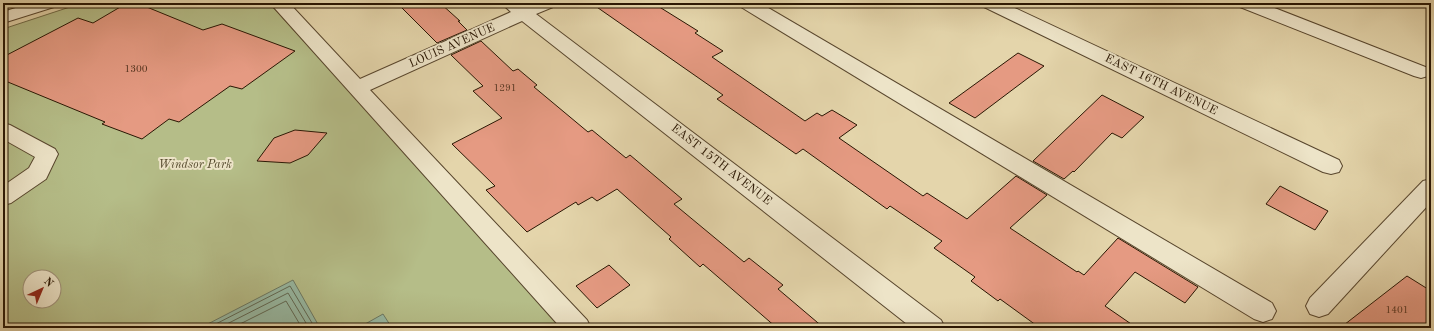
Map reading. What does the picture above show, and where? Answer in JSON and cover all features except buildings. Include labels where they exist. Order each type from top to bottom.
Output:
[{"type":"street","points":[[3,18],[48,3]]},
{"type":"street","points":[[279,3],[578,328]]},
{"type":"street","name":"LOUIS AVENUE","points":[[357,88],[517,8],[547,3]]},
{"type":"street","points":[[747,3],[1263,311]]},
{"type":"street","name":"EAST 16TH AVENUE","points":[[990,3],[1331,166]]},
{"type":"street","points":[[1246,3],[1421,72]]},
{"type":"street","name":"EAST 15TH AVENUE","points":[[517,8],[932,328]]},
{"type":"street","points":[[3,130],[47,154],[38,173],[3,197]]},
{"type":"street","points":[[1319,306],[1431,187]]},
{"type":"green space","name":"Windsor Park","points":[[82,3],[269,3],[566,328],[3,328],[3,29]]},
{"type":"water","points":[[293,280],[320,328],[200,328]]},
{"type":"water","points":[[383,314],[392,328],[358,328]]}]
